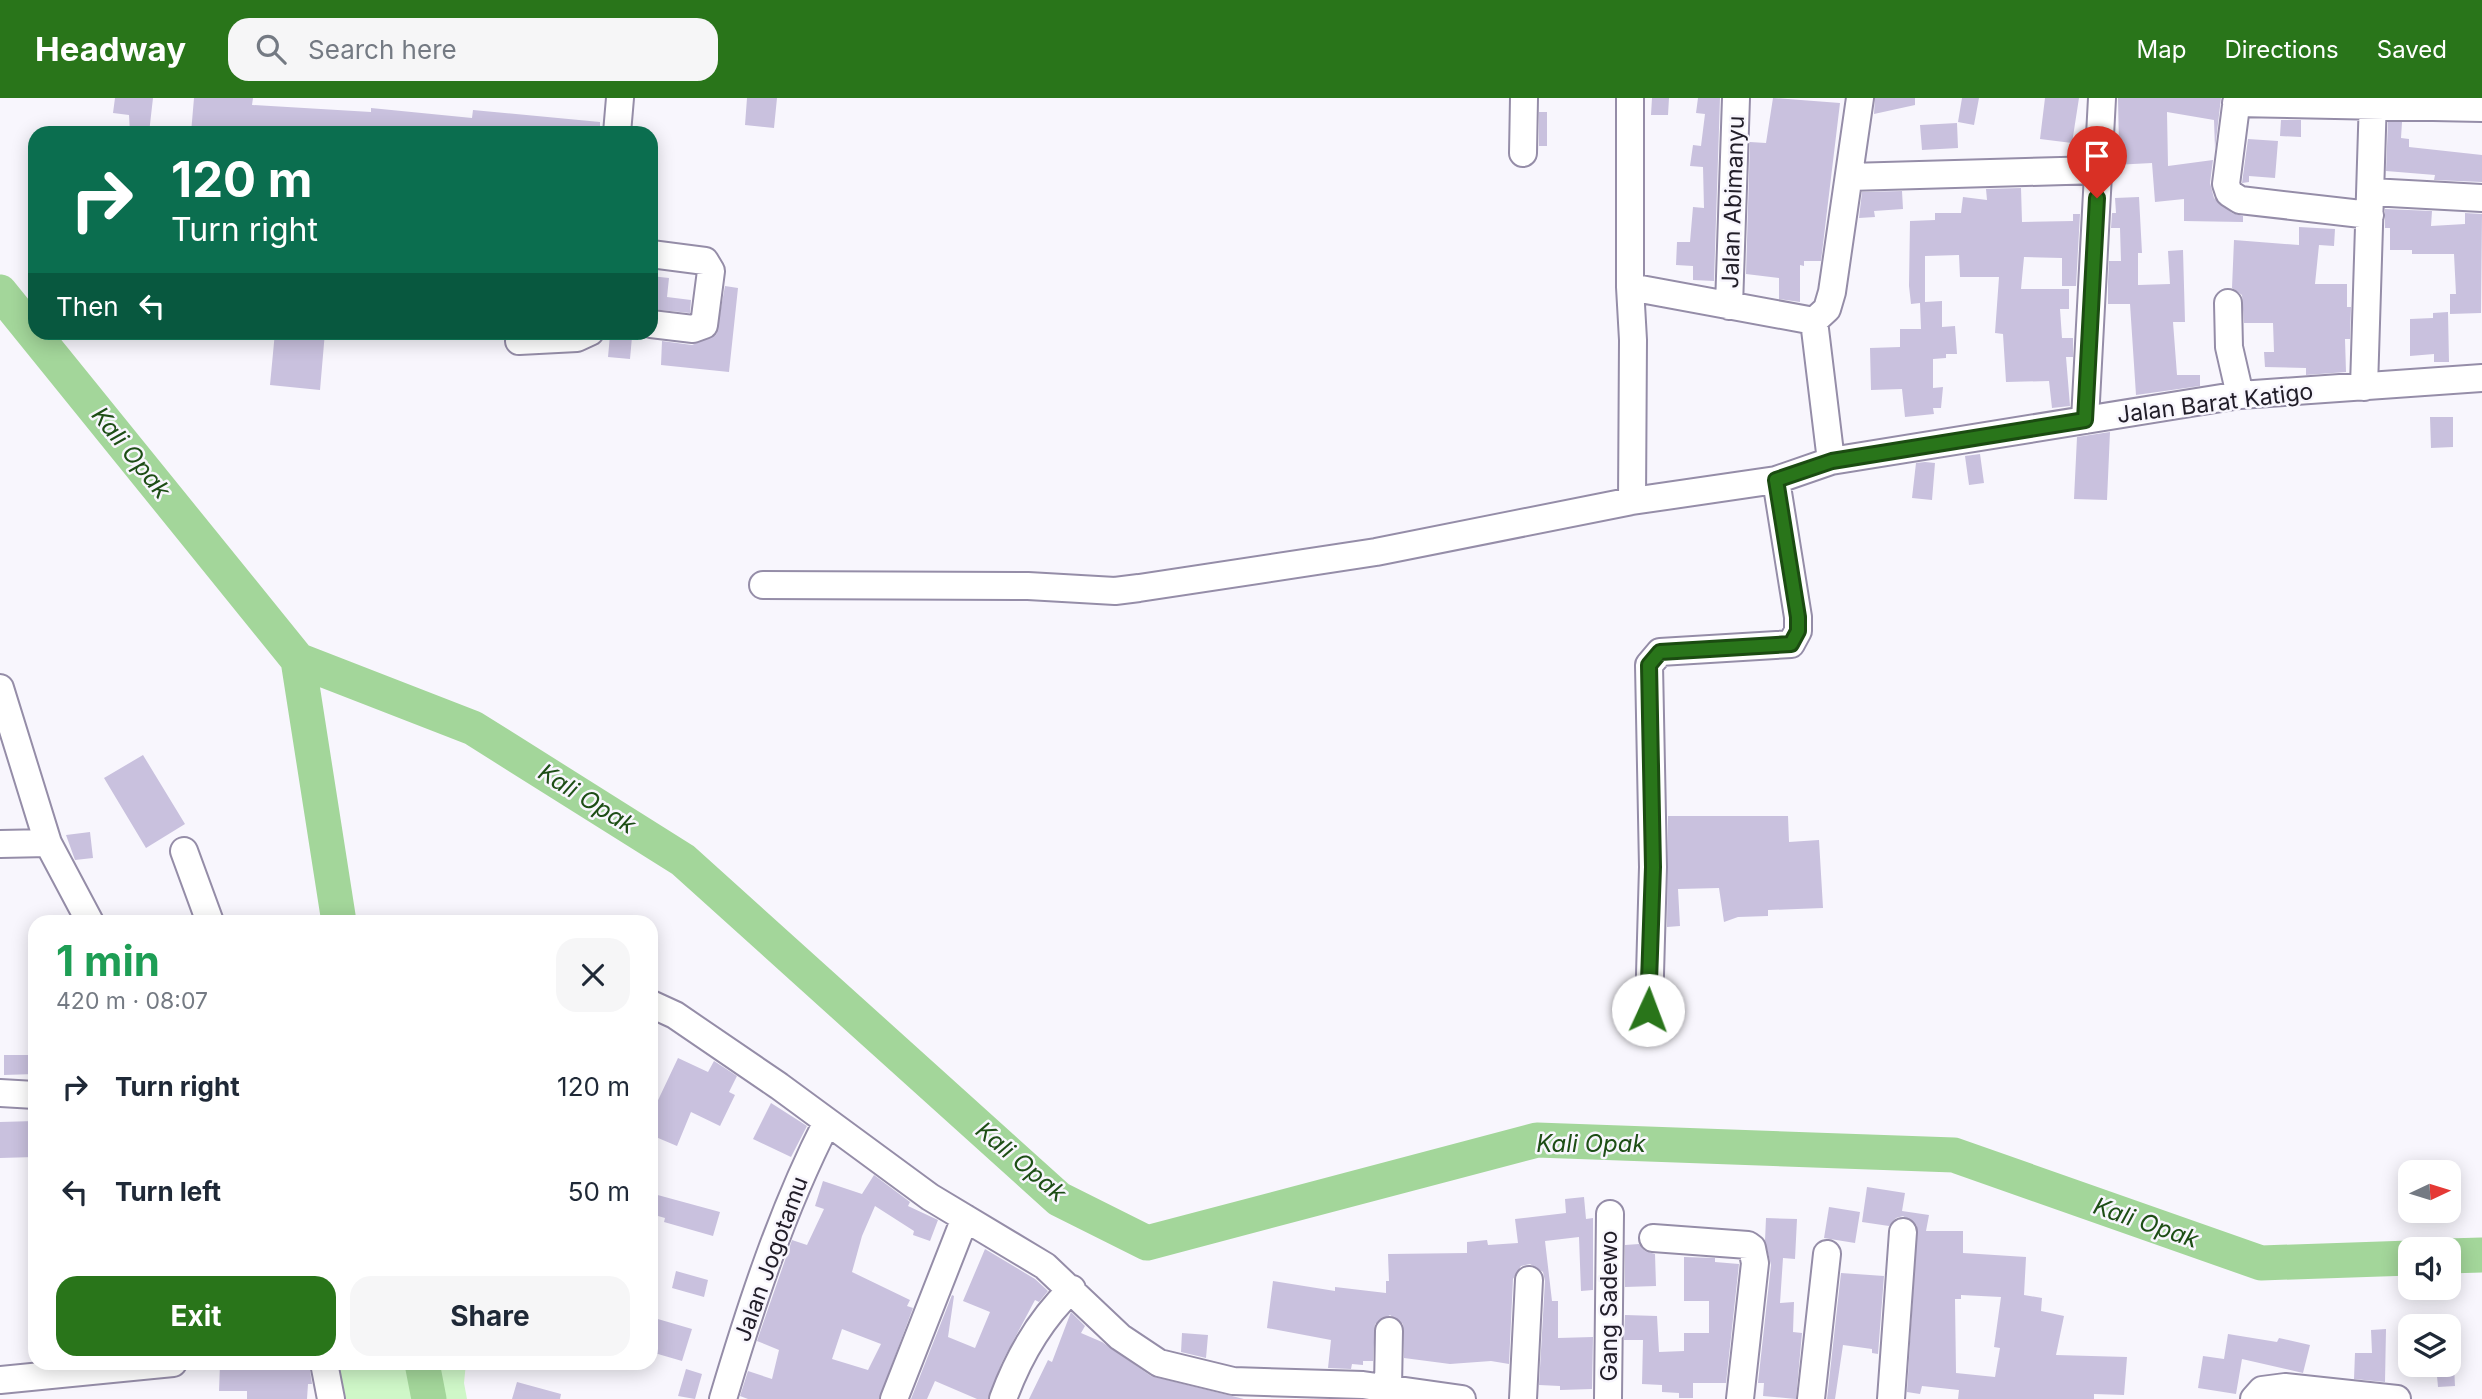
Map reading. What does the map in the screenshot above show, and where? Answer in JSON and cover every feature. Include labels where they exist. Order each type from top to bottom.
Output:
[{"type":"street","points":[[618,126],[620,98]]},
{"type":"street","points":[[1523,153],[1524,98]]},
{"type":"street","points":[[1630,98],[1632,501]]},
{"type":"street","name":"Jalan Abimanyu","points":[[1729,306],[1736,98]]},
{"type":"street","points":[[1814,321],[1827,309],[1832,292],[1860,98]]},
{"type":"street","points":[[2085,420],[2102,98]]},
{"type":"street","points":[[2482,107],[2373,101],[2237,100],[2226,184],[2229,193],[2240,200],[2370,204],[2482,198]]},
{"type":"street","points":[[2364,387],[2373,101]]},
{"type":"street","points":[[1849,177],[2099,170]]},
{"type":"street","points":[[658,255],[705,261],[711,271],[705,325],[693,329],[658,325]]},
{"type":"street","points":[[1630,287],[1814,321]]},
{"type":"street","points":[[2228,303],[2229,347],[2240,395]]},
{"type":"street","points":[[1814,321],[1832,461]]},
{"type":"street","points":[[519,341],[538,340]]},
{"type":"street","name":"Jalan Barat Katigo","points":[[763,585],[1028,586],[1115,591],[1376,552],[1632,501],[1776,480],[1832,461],[2240,395],[2482,378]]},
{"type":"street","points":[[1648,1010],[1653,867],[1649,665],[1660,652],[1791,644],[1798,631],[1798,617],[1776,480]]},
{"type":"street","points":[[0,688],[48,843],[86,915]]},
{"type":"street","points":[[0,844],[48,843]]},
{"type":"street","points":[[184,851],[207,915]]},
{"type":"street","points":[[658,1007],[675,1015],[930,1197],[1018,1247],[1072,1290],[1143,1355],[1231,1390],[1370,1391],[1462,1399]]},
{"type":"street","points":[[0,1093],[28,1095]]},
{"type":"street","name":"Jalan Jogotamu","points":[[723,1399],[743,1331],[780,1228],[803,1168],[827,1122]]},
{"type":"street","name":"Gang Sadewo","points":[[1608,1399],[1610,1214]]},
{"type":"street","points":[[894,1399],[965,1218]]},
{"type":"street","points":[[1891,1399],[1902,1232]]},
{"type":"street","points":[[1653,1238],[1748,1245],[1752,1248],[1755,1263],[1740,1399]]},
{"type":"street","points":[[1811,1399],[1827,1254]]},
{"type":"street","points":[[1523,1399],[1529,1280]]},
{"type":"street","points":[[1003,1399],[1023,1354],[1044,1320],[1072,1290]]},
{"type":"street","points":[[1370,1391],[1389,1331]]},
{"type":"street","points":[[0,1380],[89,1370]]},
{"type":"street","points":[[325,1370],[331,1399]]},
{"type":"street","points":[[2254,1399],[2262,1390],[2285,1387],[2397,1399]]},
{"type":"green space","points":[[340,1370],[465,1370],[467,1399],[344,1399]]},
{"type":"building","points":[[115,98],[153,98],[150,126],[130,126],[129,115],[113,113]]},
{"type":"building","points":[[194,98],[253,98],[252,105],[371,112],[371,108],[472,118],[473,110],[600,122],[600,126],[192,126]]},
{"type":"building","points":[[747,98],[777,98],[774,128],[745,125]]},
{"type":"building","points":[[1652,98],[1669,98],[1668,115],[1651,115]]},
{"type":"building","points":[[1698,98],[1720,98],[1714,281],[1693,280],[1693,266],[1676,265],[1677,242],[1690,242],[1693,207],[1704,208],[1703,167],[1690,166],[1693,145],[1701,146],[1705,114],[1696,113]]},
{"type":"building","points":[[1773,98],[1840,103],[1821,261],[1804,261],[1804,266],[1800,265],[1800,302],[1779,299],[1779,278],[1746,274],[1750,142],[1766,143]]},
{"type":"building","points":[[1875,98],[1915,98],[1915,105],[1874,114]]},
{"type":"building","points":[[1962,98],[1979,98],[1974,125],[1958,122]]},
{"type":"building","points":[[2045,98],[2079,98],[2072,143],[2040,139]]},
{"type":"building","points":[[2118,98],[2221,98],[2215,149],[2214,120],[2167,112],[2168,166],[2213,160],[2210,183],[2214,198],[2232,213],[2243,216],[2243,222],[2184,221],[2184,199],[2155,202],[2152,163],[2114,165],[2115,147],[2119,147]]},
{"type":"building","points":[[1539,112],[1547,112],[1547,146],[1539,146]]},
{"type":"building","points":[[2281,120],[2301,120],[2301,137],[2280,136]]},
{"type":"building","points":[[2388,122],[2402,122],[2401,138],[2409,139],[2409,147],[2482,155],[2482,182],[2434,180],[2435,175],[2386,171]]},
{"type":"building","points":[[1957,123],[1958,148],[1922,150],[1920,125]]},
{"type":"building","points":[[2248,139],[2278,141],[2275,178],[2249,176],[2249,182],[2242,183]]},
{"type":"building","points":[[2021,188],[2022,222],[2073,221],[2073,214],[2080,214],[2076,286],[2062,286],[2062,258],[2024,257],[2021,289],[2069,289],[2069,309],[2060,309],[2062,338],[2073,338],[2073,357],[2066,357],[2070,406],[2052,408],[2049,381],[2006,382],[2003,334],[1995,333],[1999,277],[1960,277],[1959,255],[1925,256],[1925,302],[1942,301],[1942,327],[1955,326],[1957,354],[1946,354],[1946,358],[1933,359],[1933,388],[1943,387],[1941,408],[1933,408],[1934,414],[1905,417],[1902,389],[1871,390],[1870,348],[1900,347],[1900,329],[1921,329],[1920,303],[1911,304],[1909,286],[1910,221],[1935,220],[1935,213],[1961,213],[1963,197],[1987,200],[1986,189]]},
{"type":"building","points":[[1902,191],[1903,209],[1874,211],[1875,217],[1859,218],[1862,192]]},
{"type":"building","points":[[2139,197],[2142,253],[2138,253],[2138,285],[2170,284],[2168,251],[2183,250],[2185,322],[2173,322],[2177,375],[2200,375],[2200,386],[2136,395],[2130,304],[2108,304],[2108,282],[2109,261],[2121,261],[2120,228],[2111,228],[2112,213],[2116,213],[2115,198]]},
{"type":"building","points":[[2385,209],[2432,211],[2431,226],[2465,224],[2465,213],[2482,214],[2481,313],[2450,314],[2450,294],[2456,294],[2454,254],[2412,254],[2412,250],[2390,250],[2390,228],[2385,228]]},
{"type":"building","points":[[2299,227],[2335,229],[2334,246],[2319,245],[2315,284],[2347,284],[2347,307],[2351,307],[2350,339],[2345,339],[2346,372],[2306,375],[2306,368],[2265,367],[2264,352],[2274,352],[2273,323],[2244,323],[2242,295],[2232,288],[2234,240],[2299,245]]},
{"type":"building","points":[[658,277],[669,278],[667,297],[691,300],[690,313],[658,310]]},
{"type":"building","points":[[725,286],[738,288],[729,372],[661,365],[662,341],[692,345],[716,335]]},
{"type":"building","points":[[2448,312],[2449,362],[2434,362],[2434,354],[2410,356],[2410,319],[2433,318],[2433,313]]},
{"type":"building","points":[[274,340],[324,340],[320,390],[270,385]]},
{"type":"building","points":[[610,340],[632,340],[630,359],[608,357]]},
{"type":"building","points":[[2430,417],[2453,417],[2453,447],[2431,448]]},
{"type":"building","points":[[2110,432],[2107,500],[2074,499],[2077,437]]},
{"type":"building","points":[[1980,454],[1984,483],[1969,485],[1965,456]]},
{"type":"building","points":[[1916,463],[1935,463],[1932,500],[1912,498]]},
{"type":"building","points":[[143,755],[185,824],[146,848],[104,778]]},
{"type":"building","points":[[1668,816],[1788,816],[1789,842],[1819,840],[1823,908],[1768,910],[1768,916],[1738,917],[1724,922],[1719,888],[1678,889],[1680,926],[1667,927]]},
{"type":"building","points":[[90,832],[93,858],[75,860],[66,835]]},
{"type":"building","points":[[4,1055],[28,1055],[28,1074],[4,1075]]},
{"type":"building","points":[[678,1058],[708,1072],[714,1061],[737,1076],[729,1092],[735,1095],[720,1126],[691,1112],[677,1146],[658,1138],[658,1100]]},
{"type":"building","points":[[771,1103],[807,1126],[791,1157],[753,1139]]},
{"type":"building","points":[[28,1121],[28,1157],[0,1158],[0,1122]]},
{"type":"building","points":[[874,1175],[910,1202],[908,1206],[938,1220],[930,1241],[913,1235],[914,1231],[875,1206],[862,1236],[852,1272],[910,1300],[907,1306],[913,1308],[879,1399],[748,1399],[740,1396],[748,1371],[772,1379],[779,1350],[757,1341],[792,1240],[807,1245],[824,1209],[815,1206],[823,1181],[862,1194]],"holes":[[[842,1329],[881,1344],[868,1370],[832,1359]]]},
{"type":"building","points":[[1867,1187],[1905,1193],[1902,1211],[1929,1215],[1926,1231],[1963,1231],[1963,1253],[2026,1257],[2024,1295],[2042,1298],[2041,1311],[2064,1316],[2056,1355],[2127,1357],[2124,1395],[2094,1394],[2094,1399],[1958,1399],[1959,1390],[1922,1386],[1920,1394],[1907,1392],[1917,1226],[1903,1216],[1896,1218],[1889,1226],[1862,1222]],"holes":[[[1961,1295],[2001,1297],[1994,1347],[2000,1348],[1995,1377],[1956,1373],[1955,1299],[1961,1299]]]},
{"type":"building","points":[[658,1195],[720,1212],[713,1236],[664,1222],[665,1218],[658,1216]]},
{"type":"building","points":[[1584,1197],[1586,1219],[1593,1218],[1593,1290],[1581,1291],[1579,1237],[1545,1241],[1552,1301],[1558,1301],[1558,1338],[1593,1337],[1592,1389],[1560,1390],[1560,1386],[1539,1385],[1545,1281],[1543,1272],[1530,1264],[1521,1266],[1513,1279],[1509,1364],[1491,1361],[1450,1364],[1404,1358],[1403,1324],[1390,1315],[1375,1324],[1373,1361],[1363,1361],[1363,1365],[1352,1364],[1351,1369],[1328,1368],[1331,1340],[1267,1328],[1273,1281],[1335,1291],[1335,1287],[1386,1293],[1386,1281],[1389,1281],[1388,1254],[1467,1253],[1467,1242],[1487,1240],[1488,1245],[1518,1243],[1515,1219],[1566,1213],[1565,1199]]},
{"type":"building","points":[[1829,1207],[1860,1212],[1855,1243],[1824,1238]]},
{"type":"building","points":[[1766,1218],[1797,1219],[1795,1259],[1783,1258],[1780,1303],[1794,1302],[1793,1332],[1802,1333],[1796,1399],[1763,1396],[1764,1383],[1758,1383],[1771,1265],[1765,1241]]},
{"type":"building","points":[[1639,1244],[1645,1251],[1655,1254],[1656,1286],[1625,1287],[1625,1245]]},
{"type":"building","points":[[985,1249],[1035,1279],[1048,1291],[1039,1302],[1035,1300],[1002,1362],[988,1399],[977,1399],[935,1381],[927,1399],[911,1399],[952,1295],[948,1337],[975,1348],[990,1312],[963,1301]]},
{"type":"building","points":[[1684,1257],[1715,1258],[1715,1262],[1739,1264],[1726,1383],[1693,1383],[1693,1398],[1679,1398],[1679,1393],[1662,1392],[1662,1385],[1642,1384],[1643,1340],[1624,1340],[1625,1315],[1657,1316],[1659,1352],[1684,1351],[1684,1333],[1709,1333],[1709,1301],[1684,1301]]},
{"type":"building","points":[[676,1271],[708,1280],[704,1297],[672,1288]]},
{"type":"building","points":[[1841,1273],[1884,1276],[1878,1354],[1872,1353],[1872,1349],[1843,1345],[1835,1399],[1827,1399]]},
{"type":"building","points":[[1071,1312],[1085,1326],[1081,1333],[1102,1342],[1151,1376],[1244,1399],[1029,1399],[1048,1360],[1052,1362]]},
{"type":"building","points":[[658,1319],[692,1329],[682,1361],[658,1354]]},
{"type":"building","points":[[2386,1329],[2385,1382],[2354,1379],[2355,1353],[2372,1353],[2371,1330]]},
{"type":"building","points":[[1182,1333],[1208,1335],[1206,1358],[1181,1352]]},
{"type":"building","points":[[2228,1334],[2277,1342],[2279,1338],[2310,1345],[2303,1373],[2242,1359],[2236,1394],[2198,1388],[2203,1356],[2224,1359]]},
{"type":"building","points":[[686,1369],[702,1374],[695,1399],[678,1396]]},
{"type":"building","points":[[220,1370],[310,1370],[312,1384],[308,1384],[307,1399],[247,1399],[247,1391],[219,1391]]},
{"type":"building","points":[[2437,1377],[2455,1377],[2455,1386],[2438,1387]]},
{"type":"building","points":[[517,1382],[561,1394],[560,1399],[512,1399]]},
{"type":"waterway","name":"Kali Opak","points":[[0,292],[28,327]]},
{"type":"waterway","name":"Kali Opak","points":[[39,340],[298,660],[473,728],[683,860],[1059,1199],[1147,1243],[1537,1140],[1954,1155],[2261,1263],[2398,1258]]},
{"type":"waterway","points":[[298,660],[338,915]]},
{"type":"waterway","name":"Kali Opak","points":[[2461,1256],[2482,1255]]},
{"type":"waterway","points":[[423,1370],[429,1399]]},
{"type":"route","points":[[1648,1010],[1653,867],[1649,665],[1660,652],[1791,644],[1798,631],[1798,617],[1776,480],[1832,461],[2085,420],[2097,198]]}]
